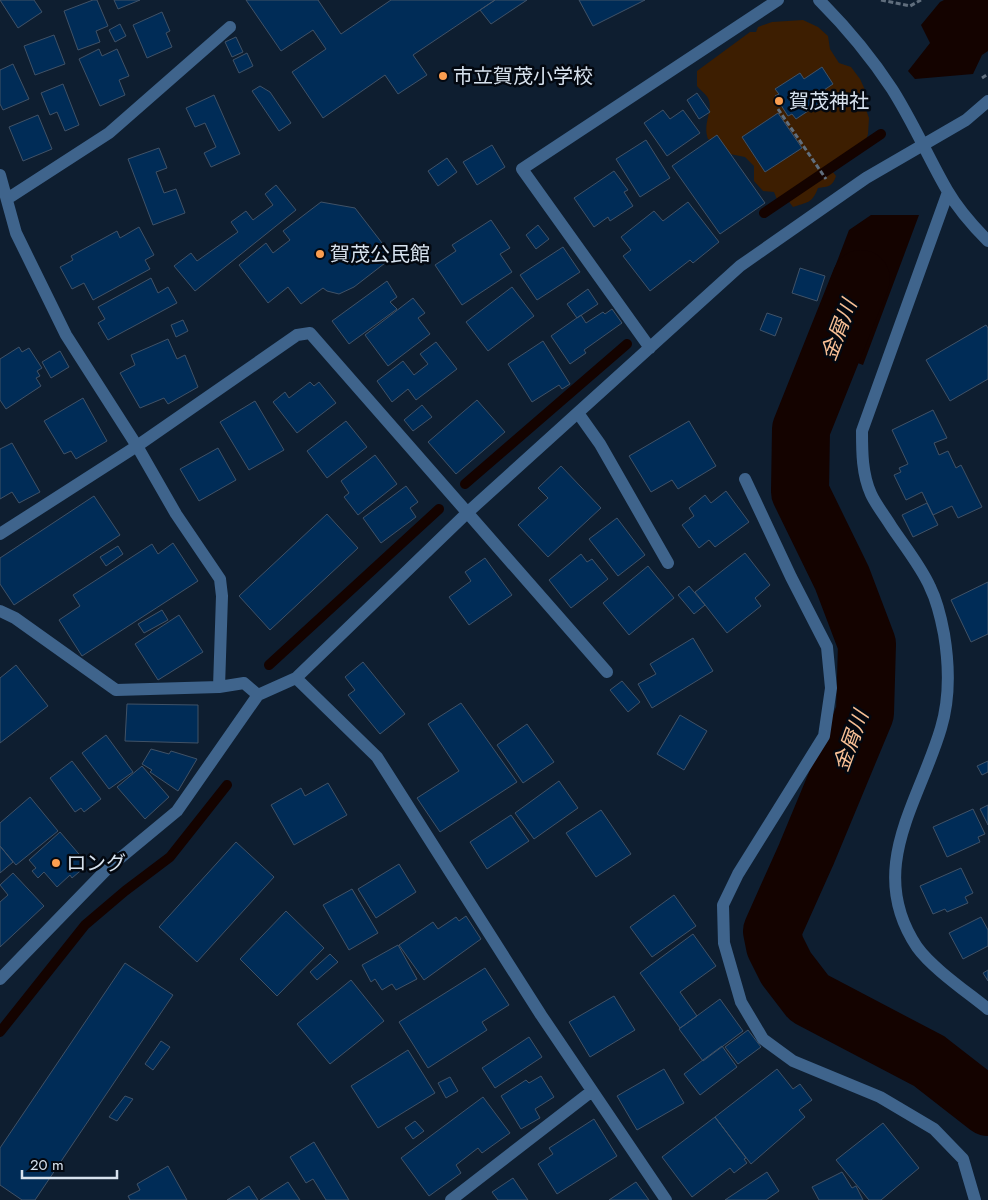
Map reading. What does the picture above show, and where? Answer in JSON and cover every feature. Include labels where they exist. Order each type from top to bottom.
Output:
[{"type":"street","points":[[650,348],[522,169],[778,0]]},
{"type":"street","points":[[819,0],[842,22],[892,89],[948,192],[964,215],[988,241]]},
{"type":"street","points":[[7,199],[109,133],[230,27]]},
{"type":"street","points":[[0,979],[107,868],[177,812],[258,695],[296,678],[467,513],[740,266],[866,178],[966,120],[988,102]]},
{"type":"street","points":[[0,175],[16,233],[66,335],[137,446],[176,514],[220,579],[222,596],[219,687]]},
{"type":"street","points":[[948,192],[862,431],[862,452],[864,474],[872,496],[930,585],[938,610],[947,658],[946,702],[941,728],[903,824],[894,865],[895,890],[904,922],[917,946],[928,960],[988,1009]]},
{"type":"street","points":[[0,534],[137,446],[297,335],[310,333],[607,672]]},
{"type":"street","points":[[578,413],[600,444],[668,563]]},
{"type":"street","points":[[744,479],[826,647],[831,688],[824,736],[738,874],[723,905],[724,943],[741,1002],[763,1039],[793,1061],[880,1098],[934,1129],[963,1160],[975,1200]]},
{"type":"street","points":[[0,611],[14,618],[116,690],[219,687],[244,683],[258,695]]},
{"type":"street","points":[[296,678],[377,757],[535,1007],[666,1200]]},
{"type":"street","points":[[451,1200],[592,1091]]},
{"type":"path","points":[[881,0],[910,6],[921,0]]},
{"type":"path","points":[[778,109],[827,180],[834,175]]},
{"type":"shaded area","points":[[803,20],[818,27],[828,36],[830,49],[839,63],[851,67],[860,79],[866,92],[865,107],[869,118],[865,144],[829,167],[836,176],[832,184],[818,188],[811,200],[793,207],[787,199],[778,202],[774,192],[763,191],[754,181],[754,166],[745,157],[730,154],[720,143],[708,139],[706,128],[710,108],[707,96],[697,86],[697,71],[750,32],[756,32],[758,27],[772,22]]},
{"type":"water","points":[[944,0],[988,0],[988,51],[982,55],[973,74],[915,79],[908,71],[930,43],[921,25],[940,2]]},
{"type":"water","points":[[871,215],[919,215],[863,365],[806,343],[849,230]]},
{"type":"building","points":[[0,0],[34,0],[42,12],[18,28]]},
{"type":"building","points":[[97,0],[108,26],[96,31],[100,42],[78,50],[64,11]]},
{"type":"building","points":[[114,0],[140,0],[118,9]]},
{"type":"building","points":[[246,0],[318,0],[341,34],[391,0],[495,0],[413,55],[427,75],[398,94],[385,75],[323,118],[292,72],[326,49],[313,30],[281,51]]},
{"type":"building","points":[[495,0],[527,0],[491,24],[480,10]]},
{"type":"building","points":[[579,0],[645,0],[593,26]]},
{"type":"building","points":[[162,12],[170,31],[166,33],[172,47],[147,58],[133,25]]},
{"type":"building","points":[[120,24],[126,36],[115,42],[109,30]]},
{"type":"building","points":[[54,35],[65,64],[35,75],[24,46]]},
{"type":"building","points":[[236,37],[243,52],[232,57],[225,42]]},
{"type":"building","points":[[99,49],[102,56],[117,49],[129,76],[119,80],[125,95],[100,106],[79,59]]},
{"type":"building","points":[[247,53],[253,66],[239,73],[233,60]]},
{"type":"building","points":[[13,64],[29,99],[3,110],[0,104],[0,70]]},
{"type":"building","points":[[822,67],[833,84],[815,96],[820,103],[796,119],[792,114],[788,116],[775,96],[779,94],[775,89],[800,73],[804,79]]},
{"type":"building","points":[[63,84],[79,125],[65,131],[57,112],[50,115],[41,93]]},
{"type":"building","points":[[260,86],[270,92],[291,123],[279,131],[252,91]]},
{"type":"building","points":[[697,93],[710,112],[699,119],[687,100]]},
{"type":"building","points":[[214,95],[240,154],[211,167],[204,153],[216,147],[205,123],[195,127],[186,108]]},
{"type":"building","points":[[663,110],[670,119],[683,110],[700,133],[667,156],[644,123]]},
{"type":"building","points":[[778,113],[802,148],[765,172],[742,137]]},
{"type":"building","points":[[38,115],[52,149],[23,161],[9,127]]},
{"type":"building","points":[[717,135],[765,203],[720,234],[672,166]]},
{"type":"building","points":[[646,140],[670,178],[640,197],[616,159]]},
{"type":"building","points":[[492,145],[505,167],[477,185],[463,162]]},
{"type":"building","points":[[159,148],[167,168],[156,172],[164,193],[176,189],[185,213],[153,225],[128,159]]},
{"type":"building","points":[[447,158],[457,172],[438,186],[428,171]]},
{"type":"building","points":[[614,171],[628,190],[624,192],[633,206],[610,221],[608,217],[594,227],[574,198]]},
{"type":"building","points":[[276,185],[296,210],[195,291],[174,266],[191,253],[197,261],[238,232],[231,222],[246,211],[253,220],[273,205],[265,194]]},
{"type":"building","name":"賀茂公民館","points":[[321,202],[355,208],[389,252],[386,255],[389,260],[354,287],[339,294],[323,288],[301,304],[288,287],[268,303],[239,265],[266,243],[273,253],[290,240],[283,231]]},
{"type":"building","points":[[688,202],[719,242],[693,263],[690,260],[650,291],[623,256],[631,250],[621,237],[654,211],[663,221]]},
{"type":"building","points":[[491,220],[510,248],[500,254],[512,272],[462,305],[435,265],[456,251],[452,245]]},
{"type":"building","points":[[538,225],[549,239],[536,249],[526,235]]},
{"type":"building","points":[[139,227],[154,255],[145,260],[150,269],[93,300],[84,283],[72,289],[60,267],[73,260],[71,256],[117,231],[120,238]]},
{"type":"building","points":[[563,247],[580,272],[537,300],[520,275]]},
{"type":"building","points":[[800,268],[825,276],[817,301],[792,293]]},
{"type":"building","points":[[151,278],[158,293],[168,287],[177,303],[108,340],[98,323],[105,319],[98,307]]},
{"type":"building","points":[[387,281],[397,297],[390,302],[397,309],[349,344],[332,321]]},
{"type":"building","points":[[512,287],[534,316],[488,351],[466,322]]},
{"type":"building","points":[[588,289],[598,304],[577,318],[567,304]]},
{"type":"building","points":[[413,298],[425,313],[418,318],[430,334],[388,366],[365,335]]},
{"type":"building","points":[[612,309],[622,323],[584,350],[586,353],[570,364],[551,336],[581,315],[586,323],[603,312],[605,314]]},
{"type":"building","points":[[767,313],[782,318],[775,336],[760,330]]},
{"type":"building","points":[[183,320],[188,331],[176,337],[171,325]]},
{"type":"building","points":[[986,325],[988,328],[988,379],[950,401],[926,360]]},
{"type":"building","points":[[168,339],[177,359],[185,355],[198,387],[168,404],[164,398],[140,408],[120,373],[135,365],[131,355]]},
{"type":"building","points":[[543,341],[570,384],[562,389],[559,385],[532,402],[508,364]]},
{"type":"building","points":[[436,342],[457,369],[416,400],[408,389],[392,402],[377,381],[403,361],[414,375],[428,364],[420,354]]},
{"type":"building","points":[[19,347],[22,352],[29,348],[42,368],[37,371],[40,376],[36,378],[41,386],[6,409],[0,400],[0,359]]},
{"type":"building","points":[[60,351],[69,367],[51,378],[42,362]]},
{"type":"building","points":[[310,382],[314,386],[319,382],[336,403],[297,433],[273,402],[285,392],[289,398]]},
{"type":"building","points":[[83,398],[107,441],[76,459],[71,451],[64,454],[44,421]]},
{"type":"building","points":[[477,400],[505,432],[456,474],[428,442]]},
{"type":"building","points":[[255,401],[284,450],[249,470],[220,422]]},
{"type":"building","points":[[422,405],[432,417],[413,431],[404,420]]},
{"type":"building","points":[[933,410],[947,438],[934,443],[939,455],[948,451],[956,468],[961,465],[982,507],[958,518],[952,506],[933,515],[922,492],[906,500],[894,475],[901,472],[899,468],[908,464],[892,430]]},
{"type":"building","points":[[346,421],[367,447],[327,478],[307,451]]},
{"type":"building","points":[[689,421],[716,466],[678,489],[672,480],[651,492],[629,456]]},
{"type":"building","points":[[12,443],[40,492],[19,503],[12,492],[0,499],[0,449]]},
{"type":"building","points":[[218,448],[236,480],[199,501],[180,469]]},
{"type":"building","points":[[375,455],[397,484],[358,515],[344,497],[349,493],[341,481]]},
{"type":"building","points":[[561,466],[601,508],[548,557],[518,525],[548,498],[538,488]]},
{"type":"building","points":[[406,486],[418,502],[410,508],[416,517],[381,543],[363,518]]},
{"type":"building","points":[[726,491],[749,522],[715,547],[709,540],[699,548],[682,525],[694,516],[689,508],[705,495],[711,503]]},
{"type":"building","points":[[94,496],[120,535],[14,605],[0,584],[0,558]]},
{"type":"building","points":[[927,503],[938,525],[913,537],[902,515]]},
{"type":"building","points":[[327,514],[358,548],[270,630],[239,596]]},
{"type":"building","points":[[617,518],[645,555],[618,576],[589,539]]},
{"type":"building","points":[[173,543],[198,581],[82,656],[59,620],[80,606],[73,595],[152,544],[158,554]]},
{"type":"building","points":[[118,546],[123,554],[106,566],[100,557]]},
{"type":"building","points":[[745,553],[770,585],[755,598],[761,606],[727,633],[695,592]]},
{"type":"building","points":[[581,554],[587,562],[592,559],[608,579],[571,608],[549,580]]},
{"type":"building","points":[[485,558],[512,595],[469,625],[449,597],[471,581],[465,572]]},
{"type":"building","points":[[648,566],[674,598],[629,635],[603,603]]},
{"type":"building","points":[[988,582],[988,634],[971,642],[951,600]]},
{"type":"building","points":[[689,586],[705,605],[694,614],[678,595]]},
{"type":"building","points":[[162,610],[168,620],[144,633],[138,624]]},
{"type":"building","points":[[179,615],[203,652],[158,680],[135,644]]},
{"type":"building","points":[[693,638],[713,671],[652,708],[638,684],[656,674],[650,664]]},
{"type":"building","points":[[363,662],[405,714],[380,734],[348,695],[355,690],[345,677]]},
{"type":"building","points":[[16,665],[48,706],[0,743],[0,678]]},
{"type":"building","points":[[622,681],[640,702],[628,712],[610,690]]},
{"type":"building","points":[[461,703],[517,782],[440,832],[417,798],[459,771],[428,724]]},
{"type":"building","points":[[127,704],[198,705],[198,743],[125,741]]},
{"type":"building","points":[[680,715],[707,731],[684,770],[657,754]]},
{"type":"building","points":[[527,724],[554,762],[523,783],[497,745]]},
{"type":"building","points":[[106,735],[133,772],[109,789],[82,753]]},
{"type":"building","points":[[151,749],[169,754],[171,751],[197,759],[178,791],[150,772],[152,770],[142,764]]},
{"type":"building","points":[[72,761],[101,799],[84,812],[81,808],[75,812],[50,778]]},
{"type":"building","points":[[988,761],[988,772],[982,775],[977,766]]},
{"type":"building","points":[[142,766],[169,797],[145,819],[117,787]]},
{"type":"building","points":[[559,781],[578,808],[534,839],[515,813]]},
{"type":"building","points":[[328,783],[347,815],[294,845],[271,805],[301,788],[305,796]]},
{"type":"building","points":[[30,797],[58,831],[16,865],[0,846],[0,823]]},
{"type":"building","points":[[988,805],[988,825],[980,809]]},
{"type":"building","points":[[973,809],[985,834],[978,837],[980,842],[947,857],[933,827]]},
{"type":"building","points":[[601,810],[631,854],[596,877],[566,833]]},
{"type":"building","points":[[511,815],[529,841],[487,869],[470,842]]},
{"type":"building","points":[[60,832],[84,860],[82,862],[86,866],[72,878],[70,875],[57,887],[44,872],[38,878],[32,871],[36,868],[29,860]]},
{"type":"building","points":[[236,842],[274,877],[197,962],[159,927]]},
{"type":"building","points":[[0,846],[13,862],[0,873]]},
{"type":"building","points":[[399,864],[416,892],[376,918],[358,889]]},
{"type":"building","points":[[961,868],[973,893],[965,897],[968,903],[947,912],[945,909],[933,914],[920,886]]},
{"type":"building","points":[[13,873],[44,906],[0,947],[0,902],[8,895],[0,885]]},
{"type":"building","points":[[352,889],[378,933],[349,950],[323,905]]},
{"type":"building","points":[[674,895],[696,926],[652,957],[630,927]]},
{"type":"building","points":[[286,911],[324,948],[277,996],[240,959]]},
{"type":"building","points":[[466,916],[481,939],[424,980],[399,945],[433,922],[438,929],[456,917],[459,921]]},
{"type":"building","points":[[981,917],[988,930],[988,946],[963,959],[949,933]]},
{"type":"building","points":[[693,934],[716,966],[680,992],[697,1016],[680,1028],[640,973]]},
{"type":"building","points":[[398,945],[417,979],[396,990],[392,984],[382,990],[375,979],[371,982],[362,965]]},
{"type":"building","points":[[330,954],[338,962],[317,980],[310,972]]},
{"type":"building","points":[[125,963],[173,995],[35,1200],[22,1200],[0,1185],[0,1148]]},
{"type":"building","points":[[485,968],[509,1005],[482,1022],[487,1030],[428,1068],[399,1022]]},
{"type":"building","points":[[988,970],[988,981],[983,973]]},
{"type":"building","points":[[351,980],[384,1021],[330,1064],[297,1024]]},
{"type":"building","points":[[614,996],[635,1030],[590,1057],[569,1022]]},
{"type":"building","points":[[720,999],[743,1031],[703,1061],[679,1029]]},
{"type":"building","points":[[748,1030],[761,1047],[738,1064],[725,1047]]},
{"type":"building","points":[[529,1037],[542,1057],[495,1088],[482,1068]]},
{"type":"building","points":[[161,1041],[170,1047],[153,1070],[145,1064]]},
{"type":"building","points":[[722,1046],[737,1067],[700,1095],[684,1074]]},
{"type":"building","points":[[408,1050],[435,1093],[378,1128],[351,1086]]},
{"type":"building","points":[[664,1069],[684,1103],[637,1130],[617,1096]]},
{"type":"building","points":[[777,1069],[793,1089],[800,1084],[812,1100],[799,1110],[805,1117],[751,1164],[715,1117]]},
{"type":"building","points":[[541,1076],[554,1097],[535,1109],[540,1118],[521,1129],[501,1096],[526,1080],[529,1083]]},
{"type":"building","points":[[450,1077],[458,1091],[446,1098],[438,1083]]},
{"type":"building","points":[[125,1096],[133,1099],[117,1121],[109,1117]]},
{"type":"building","points":[[483,1097],[510,1133],[482,1153],[478,1148],[456,1165],[461,1173],[429,1196],[401,1158]]},
{"type":"building","points":[[715,1117],[746,1158],[744,1159],[747,1163],[734,1173],[730,1168],[692,1197],[662,1157]]},
{"type":"building","points":[[594,1119],[617,1156],[557,1194],[538,1164],[553,1154],[549,1148]]},
{"type":"building","points":[[415,1121],[424,1131],[413,1139],[405,1128]]},
{"type":"building","points":[[883,1123],[919,1168],[881,1200],[869,1200],[836,1160]]},
{"type":"building","points":[[314,1142],[349,1200],[326,1200],[313,1179],[306,1183],[290,1157]]},
{"type":"building","points":[[168,1166],[187,1200],[130,1200],[128,1196],[140,1190],[137,1184]]},
{"type":"building","points":[[767,1172],[779,1191],[766,1200],[725,1200]]},
{"type":"building","points":[[842,1172],[852,1188],[856,1186],[863,1200],[819,1200],[812,1187]]},
{"type":"building","points":[[513,1178],[528,1200],[498,1200],[492,1192]]},
{"type":"building","points":[[288,1182],[300,1200],[260,1200]]},
{"type":"building","points":[[636,1182],[649,1200],[609,1200]]},
{"type":"building","points":[[249,1186],[258,1200],[227,1200]]},
{"type":"waterway","points":[[764,213],[881,134]]},
{"type":"waterway","name":"金屑川","points":[[861,279],[801,429],[800,492],[842,578],[867,644],[865,713],[772,931],[775,946],[786,968],[809,998],[929,1061],[988,1107]]},
{"type":"waterway","points":[[465,484],[627,344]]},
{"type":"waterway","points":[[269,665],[439,509]]},
{"type":"waterway","points":[[0,1032],[85,925],[125,891],[170,857],[227,785]]},
{"type":"place","name":"市立賀茂小学校","points":[[443,76]]},
{"type":"place","name":"賀茂神社","points":[[779,101]]},
{"type":"place","name":"賀茂公民館","points":[[320,254]]},
{"type":"place","name":"ロング","points":[[56,863]]}]
